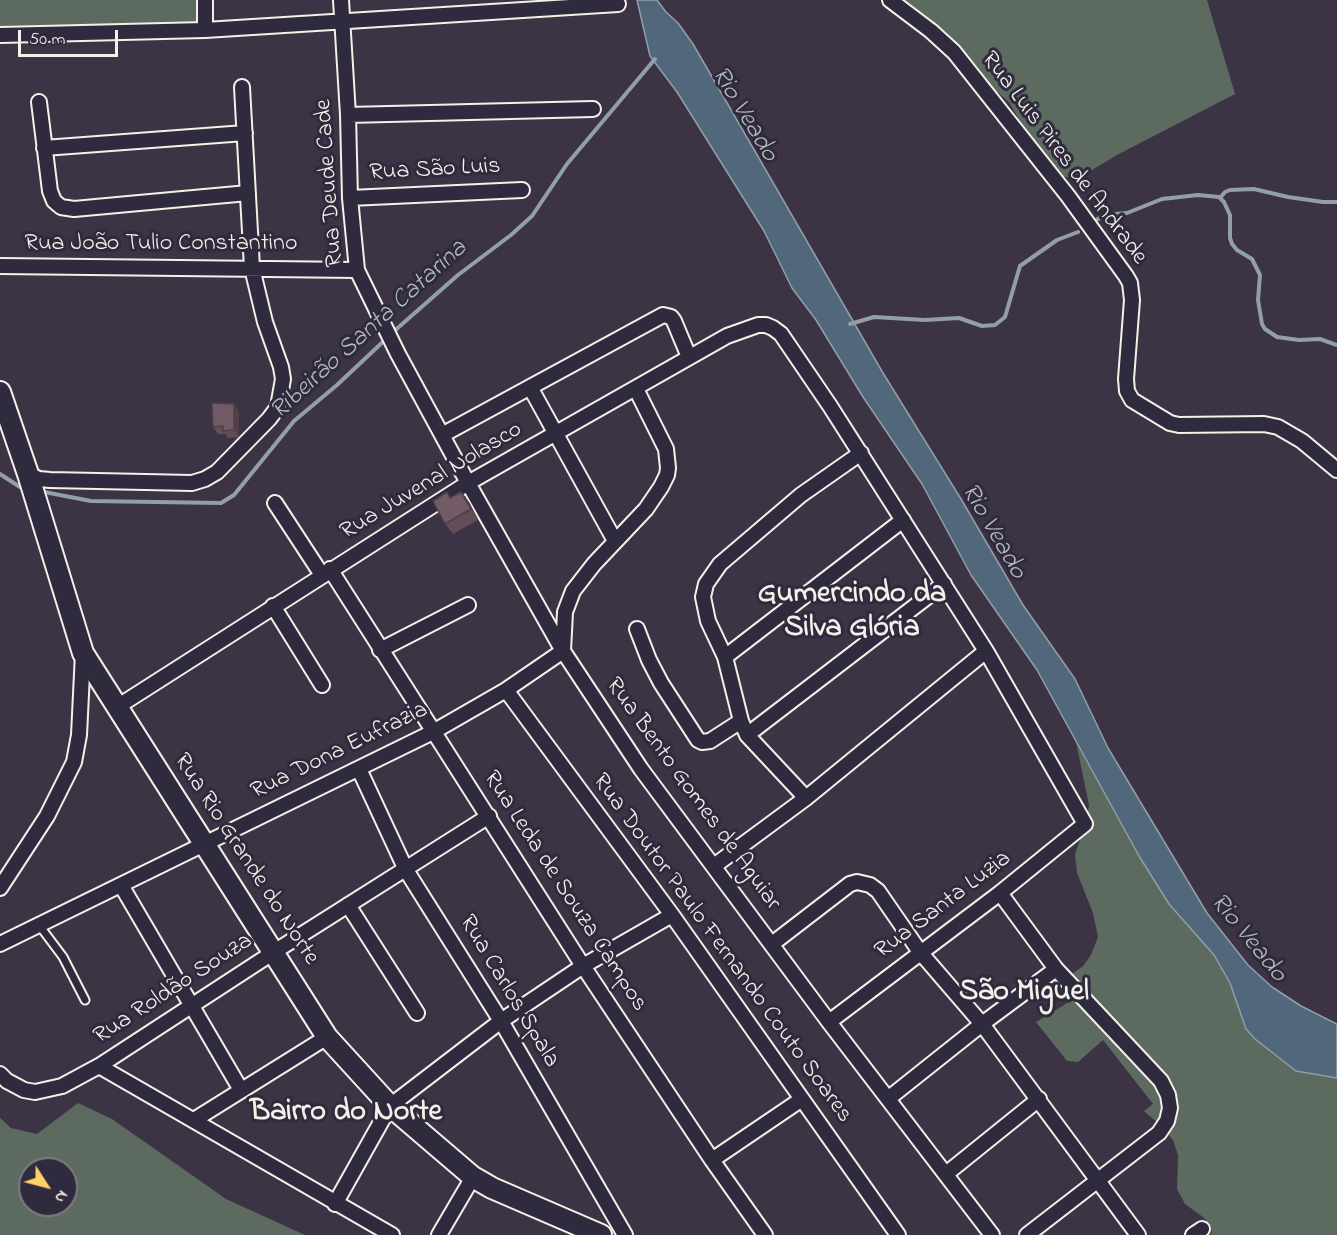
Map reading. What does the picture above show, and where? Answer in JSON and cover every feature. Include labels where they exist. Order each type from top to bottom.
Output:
[{"type":"main road","name":"Rua Rio Grande do Norte","points":[[0,392],[28,474],[83,653],[327,1037],[390,1106],[473,1176],[510,1196],[600,1235]]},
{"type":"street","points":[[205,0],[205,30]]},
{"type":"street","name":"Rua Deude Cade","points":[[342,0],[350,198],[357,270],[398,354]]},
{"type":"street","name":"Rua Luis Pires de Andrade","points":[[890,0],[932,31],[954,52],[1068,196],[1126,276],[1132,291],[1132,300],[1126,391],[1132,400],[1160,417],[1179,425],[1264,424],[1278,427],[1302,441],[1337,470]]},
{"type":"street","points":[[0,35],[205,30],[618,4]]},
{"type":"street","points":[[28,474],[39,479],[50,480],[192,483],[205,479],[225,465],[278,407],[282,394],[281,367],[265,322],[252,268],[242,87]]},
{"type":"street","points":[[39,102],[52,196],[56,204],[68,209],[248,193]]},
{"type":"street","points":[[348,115],[593,109]]},
{"type":"street","points":[[44,148],[245,133]]},
{"type":"street","name":"Rua São Luis","points":[[350,198],[522,190]]},
{"type":"street","name":"Rua João Tulio Constantino","points":[[0,266],[357,270]]},
{"type":"street","points":[[442,435],[663,315],[671,317],[674,321],[689,357]]},
{"type":"street","name":"Rua Juvenal Nolasco","points":[[117,707],[468,483],[727,336],[758,325],[766,325],[781,334],[861,453]]},
{"type":"street","name":"Rua Bento Gomes de Aguiar","points":[[398,354],[563,651],[641,769],[829,1022],[992,1235]]},
{"type":"street","points":[[530,387],[615,541]]},
{"type":"street","points":[[563,651],[565,612],[573,591],[615,541],[646,509],[661,487],[668,468],[662,438],[636,389]]},
{"type":"street","points":[[714,866],[806,798],[986,651],[861,453],[801,495],[720,564],[706,584],[703,597],[705,610],[725,657],[741,721],[747,735],[765,757],[806,798]]},
{"type":"street","name":"Rua Leda de Souza Campos","points":[[275,503],[380,650],[489,816],[583,966],[712,1160],[765,1235]]},
{"type":"street","points":[[725,657],[903,520]]},
{"type":"street","points":[[747,735],[944,584]]},
{"type":"street","points":[[273,606],[322,685]]},
{"type":"street","points":[[380,650],[468,606]]},
{"type":"street","points":[[637,629],[661,683],[698,740],[710,741],[741,721]]},
{"type":"street","name":"Rua Dona Eufrazia","points":[[0,944],[433,732],[506,690],[563,651]]},
{"type":"street","name":"Rua Santa Luzia","points":[[829,1022],[920,951],[1000,893],[1085,824],[986,651]]},
{"type":"street","points":[[0,888],[47,816],[74,762],[79,735],[83,653]]},
{"type":"street","name":"Rua Doutor Paulo Fernando Couto Soares","points":[[506,690],[672,915],[898,1235]]},
{"type":"street","name":"Rua Carlos Spala","points":[[359,769],[406,870],[501,1021],[625,1235]]},
{"type":"street","name":"Rua Roldão Souza","points":[[0,1074],[15,1086],[35,1092],[62,1086],[99,1066],[489,816]]},
{"type":"street","points":[[772,944],[850,884],[856,882],[870,885],[878,891],[920,951],[982,1024],[1039,1099],[1138,1235]]},
{"type":"street","points":[[121,885],[241,1090]]},
{"type":"street","points":[[1000,893],[1056,969],[1161,1081],[1168,1095],[1170,1108],[1167,1121],[1159,1133],[1027,1235]]},
{"type":"street","points":[[348,905],[417,1012]]},
{"type":"street","points":[[335,1204],[390,1106],[501,1021],[583,966],[672,915]]},
{"type":"street","points":[[889,1098],[1056,969]]},
{"type":"street","points":[[194,1120],[327,1037]]},
{"type":"street","points":[[99,1066],[392,1235]]},
{"type":"street","points":[[712,1160],[802,1099]]},
{"type":"street","points":[[946,1174],[1039,1099]]},
{"type":"street","points":[[439,1235],[473,1176]]},
{"type":"lane","points":[[39,926],[63,957],[85,1000]]},
{"type":"green space","points":[[0,0],[199,0],[200,22],[0,28]]},
{"type":"green space","points":[[881,0],[1207,0],[1235,94],[1092,170],[1070,178],[1054,174],[1030,149],[1009,102],[976,79],[923,27]]},
{"type":"green space","points":[[1076,742],[1139,856],[1169,904],[1214,955],[1230,983],[1246,1029],[1255,1039],[1296,1071],[1337,1078],[1337,1235],[1210,1235],[1212,1232],[1210,1225],[1185,1204],[1177,1189],[1178,1155],[1173,1140],[1144,1111],[1153,1104],[1103,1040],[1078,1062],[1067,1061],[1036,1022],[1085,992],[1072,974],[1083,966],[1091,955],[1098,937],[1093,913],[1077,873],[1075,854],[1086,823],[1089,805]]},
{"type":"green space","points":[[78,1103],[112,1119],[226,1199],[305,1235],[0,1235],[0,1118],[11,1128],[37,1134]]},
{"type":"water","name":"Rio Veado","points":[[637,0],[657,0],[693,44],[883,373],[1023,605],[1075,679],[1108,748],[1207,913],[1248,965],[1272,987],[1301,1006],[1337,1024],[1337,1078],[1296,1071],[1255,1039],[1246,1029],[1230,983],[1214,955],[1169,904],[1139,856],[1037,670],[971,575],[922,484],[863,397],[816,320],[792,288],[764,231],[677,92],[650,56]]},
{"type":"building","points":[[212,403],[234,404],[234,430],[223,431],[223,426],[213,427]]},
{"type":"building","points":[[447,492],[450,498],[461,492],[471,509],[445,524],[433,501]]},
{"type":"waterway","name":"Ribeirão Santa Catarina","points":[[392,333],[458,275],[532,216],[567,164],[655,59]]},
{"type":"waterway","points":[[1220,198],[1230,190],[1254,189],[1288,197],[1337,202]]},
{"type":"waterway","points":[[1092,223],[1104,215],[1127,213],[1162,199],[1198,195],[1219,197],[1230,215],[1232,244],[1252,259],[1260,275],[1258,300],[1265,329],[1277,337],[1299,340],[1320,339],[1337,345]]},
{"type":"waterway","points":[[850,324],[874,317],[925,320],[959,318],[982,326],[995,325],[1005,317],[1020,266],[1057,240],[1078,232]]},
{"type":"waterway","name":"Ribeirão Santa Catarina","points":[[39,491],[91,501],[221,503],[234,495],[294,421],[387,338]]},
{"type":"waterway","name":"Ribeirão Santa Catarina","points":[[0,474],[20,487],[26,488]]},
{"type":"district","name":"Gumercindo da Silva Glória","points":[[852,613]]},
{"type":"district","name":"São Miguel","points":[[1024,994]]},
{"type":"district","name":"Bairro do Norte","points":[[346,1114]]}]
